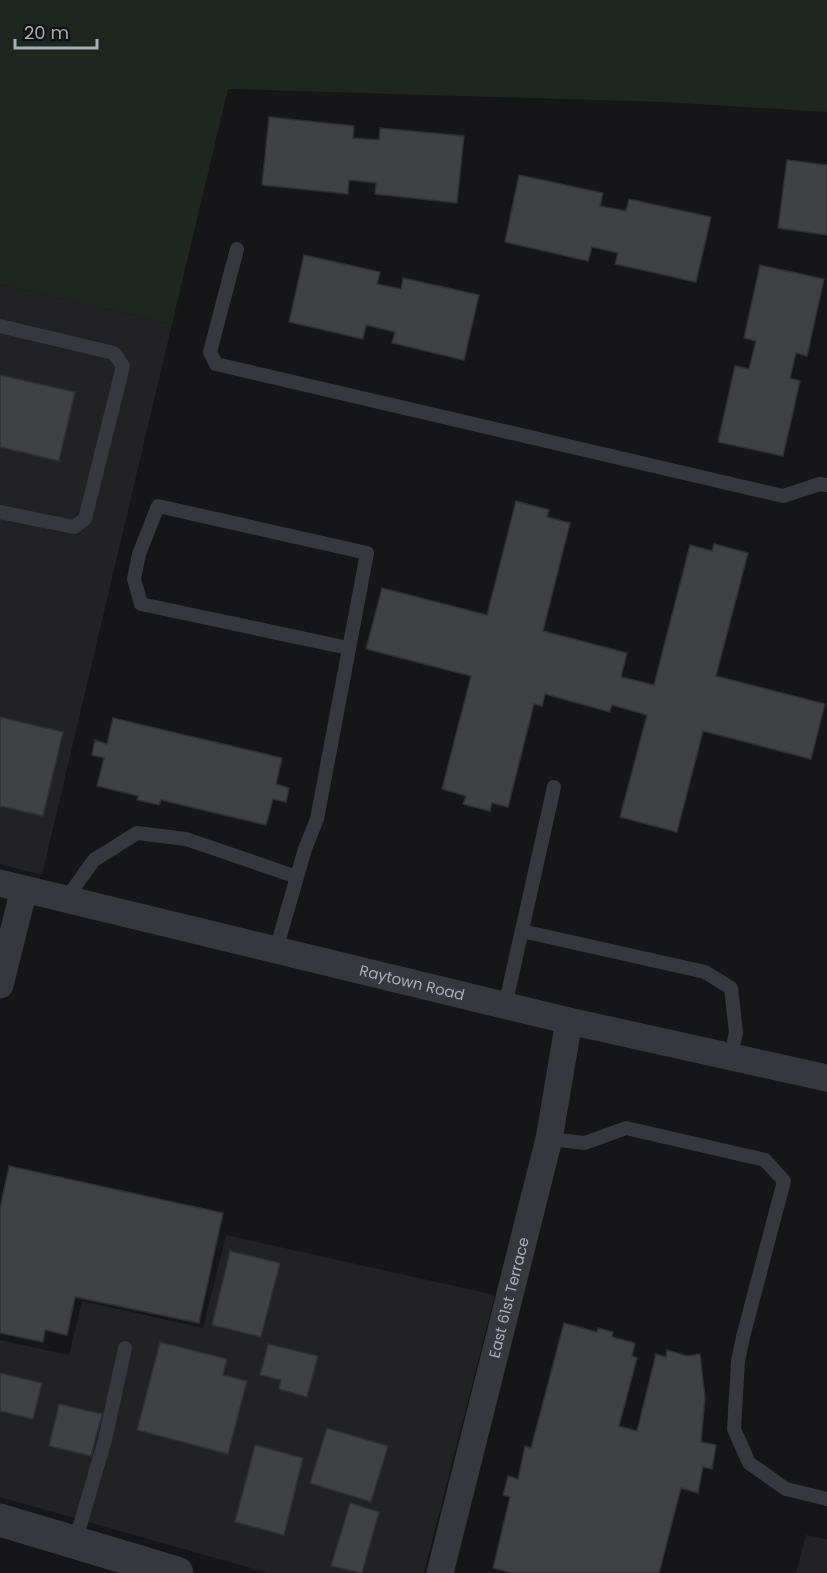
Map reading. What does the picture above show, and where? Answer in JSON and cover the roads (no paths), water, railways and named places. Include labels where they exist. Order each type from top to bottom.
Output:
[{"type":"street","name":"Raytown Road","points":[[12,886],[505,1006],[827,1078]]},
{"type":"street","points":[[0,985],[12,886]]},
{"type":"street","name":"East 61st Terrace","points":[[440,1573],[549,1139],[569,1021]]},
{"type":"street","points":[[0,1520],[75,1542],[136,1567],[177,1573]]},
{"type":"lane","points":[[237,249],[210,352],[216,364],[783,496],[820,484],[827,486]]},
{"type":"lane","points":[[0,326],[114,353],[123,366],[86,519],[74,527],[0,512]]},
{"type":"lane","points":[[276,950],[317,819],[367,553],[158,506],[139,554],[134,579],[141,604],[348,648]]},
{"type":"lane","points":[[505,1006],[554,787]]},
{"type":"lane","points":[[66,899],[94,860],[137,833],[186,839],[297,877]]},
{"type":"lane","points":[[522,931],[705,972],[723,982],[731,988],[735,1006],[736,1032],[731,1057]]},
{"type":"lane","points":[[549,1139],[585,1143],[626,1128],[765,1160],[784,1181],[738,1361],[734,1429],[750,1463],[786,1489],[827,1499]]},
{"type":"lane","points":[[75,1542],[105,1440],[125,1348]]}]
